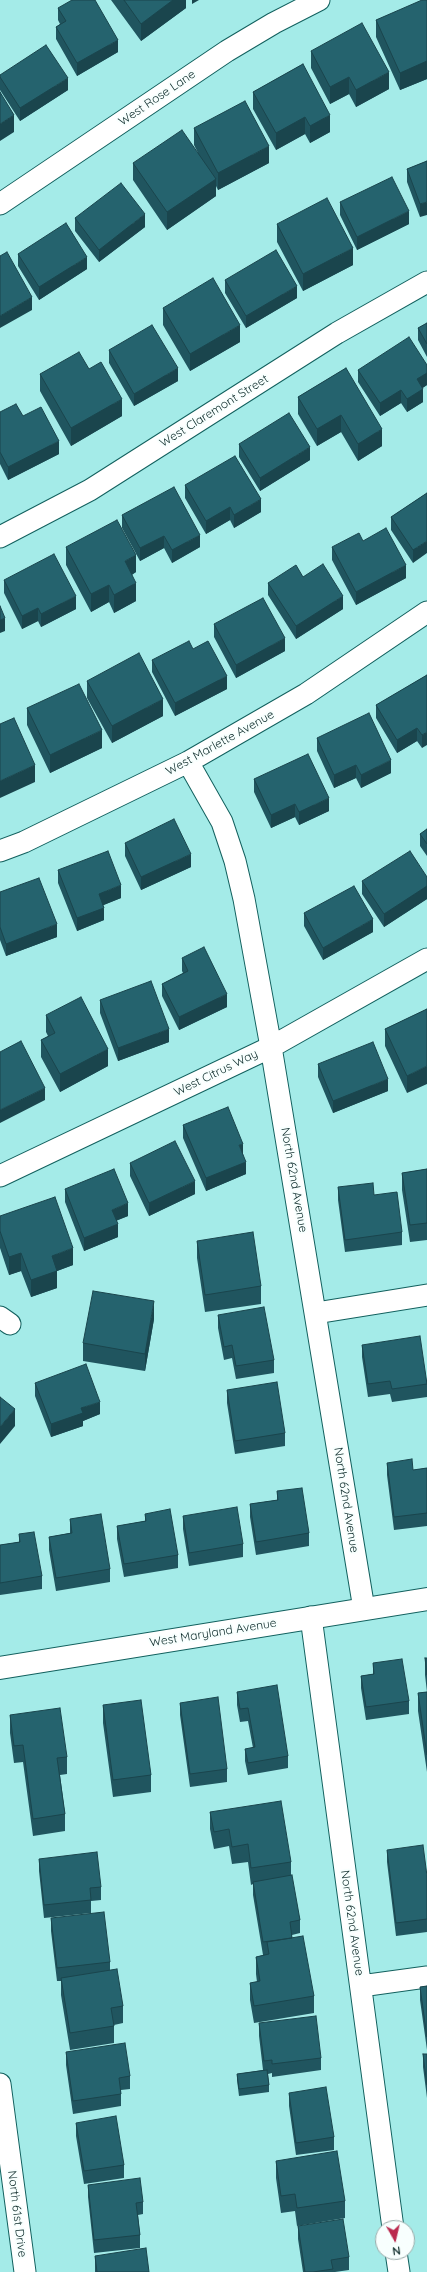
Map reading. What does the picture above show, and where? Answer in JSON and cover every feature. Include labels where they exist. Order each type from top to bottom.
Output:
[{"type":"street","name":"West Rose Lane","points":[[0,204],[227,51],[274,23],[319,0]]},
{"type":"street","name":"West Claremont Street","points":[[0,537],[90,490],[337,333],[427,282]]},
{"type":"street","name":"West Marlette Avenue","points":[[0,851],[24,842],[188,762],[306,694],[427,612]]},
{"type":"street","name":"North 62nd Avenue","points":[[188,762],[222,822],[235,861],[244,899],[271,1047],[316,1313],[364,1609]]},
{"type":"street","name":"West Citrus Way","points":[[0,1176],[271,1047],[427,959]]},
{"type":"street","points":[[316,1313],[427,1295]]},
{"type":"street","name":"West Maryland Avenue","points":[[0,1668],[427,1599]]},
{"type":"street","name":"North 62nd Avenue","points":[[311,1618],[392,2220]]},
{"type":"street","points":[[360,1986],[427,1976]]},
{"type":"street","name":"North 61st Drive","points":[[0,2084],[25,2272]]},
{"type":"street","points":[[397,2260],[399,2272]]},
{"type":"building","points":[[72,0],[95,0],[118,40],[77,63],[56,27],[66,21],[58,8]]},
{"type":"building","points":[[124,0],[173,0],[141,24]]},
{"type":"building","points":[[422,0],[427,0],[427,61],[400,73],[376,20]]},
{"type":"building","points":[[362,23],[389,72],[356,90],[349,77],[330,87],[311,51]]},
{"type":"building","points":[[46,45],[68,78],[20,108],[0,75]]},
{"type":"building","points":[[303,64],[330,115],[310,126],[305,117],[276,133],[253,92]]},
{"type":"building","points":[[0,92],[14,115],[0,124]]},
{"type":"building","points":[[245,101],[269,146],[218,173],[194,128]]},
{"type":"building","points":[[182,130],[216,179],[167,212],[133,163]]},
{"type":"building","points":[[427,161],[427,202],[420,204],[407,169]]},
{"type":"building","points":[[392,177],[409,211],[357,237],[340,202]]},
{"type":"building","points":[[121,183],[145,214],[99,250],[75,218]]},
{"type":"building","points":[[327,198],[353,248],[303,274],[277,224]]},
{"type":"building","points":[[66,223],[87,257],[39,287],[18,254]]},
{"type":"building","points":[[276,250],[297,286],[246,316],[225,280]]},
{"type":"building","points":[[7,252],[32,297],[0,316],[0,256]]},
{"type":"building","points":[[213,278],[240,325],[190,354],[163,308]]},
{"type":"building","points":[[427,323],[427,344],[418,328]]},
{"type":"building","points":[[152,325],[178,368],[134,394],[109,350]]},
{"type":"building","points":[[409,337],[427,365],[427,373],[417,379],[423,389],[407,399],[401,390],[380,403],[358,370]]},
{"type":"building","points":[[79,352],[89,369],[101,362],[122,399],[71,428],[40,374]]},
{"type":"building","points":[[346,368],[382,429],[358,444],[341,415],[317,429],[298,397]]},
{"type":"building","points":[[16,404],[23,416],[41,407],[59,441],[8,467],[0,452],[0,412]]},
{"type":"building","points":[[289,413],[310,447],[260,478],[239,444]]},
{"type":"building","points":[[235,456],[261,499],[234,515],[230,507],[206,521],[185,485]]},
{"type":"building","points":[[174,487],[200,535],[172,550],[164,536],[140,548],[122,515]]},
{"type":"building","points":[[427,493],[427,541],[413,550],[391,517]]},
{"type":"building","points":[[117,520],[136,555],[125,561],[136,583],[114,595],[109,585],[91,594],[66,547]]},
{"type":"building","points":[[386,528],[406,565],[356,592],[332,547],[359,533],[363,541]]},
{"type":"building","points":[[54,554],[76,596],[41,614],[38,608],[22,616],[4,580]]},
{"type":"building","points":[[323,564],[343,596],[296,626],[268,583],[296,565],[303,577]]},
{"type":"building","points":[[263,598],[285,638],[236,665],[214,624]]},
{"type":"building","points":[[0,606],[5,618],[0,620]]},
{"type":"building","points":[[189,641],[193,649],[208,641],[227,676],[175,703],[152,660]]},
{"type":"building","points":[[139,653],[163,699],[112,726],[87,681]]},
{"type":"building","points":[[427,675],[427,732],[422,735],[417,728],[397,740],[376,705]]},
{"type":"building","points":[[79,684],[102,730],[50,755],[27,708]]},
{"type":"building","points":[[369,713],[391,760],[361,775],[356,765],[334,775],[317,738]]},
{"type":"building","points":[[14,718],[35,765],[0,781],[0,724]]},
{"type":"building","points":[[308,754],[329,798],[299,812],[295,804],[271,815],[254,779]]},
{"type":"building","points":[[174,819],[191,854],[141,877],[125,843]]},
{"type":"building","points":[[427,829],[427,844],[420,834]]},
{"type":"building","points":[[108,851],[121,885],[99,894],[104,908],[77,918],[58,870]]},
{"type":"building","points":[[410,851],[427,877],[427,886],[384,914],[362,881]]},
{"type":"building","points":[[39,878],[57,924],[6,944],[0,927],[0,892]]},
{"type":"building","points":[[354,886],[373,919],[323,948],[304,913]]},
{"type":"building","points":[[204,947],[227,994],[179,1017],[162,984],[188,971],[182,958]]},
{"type":"building","points":[[151,981],[169,1029],[118,1048],[100,1000]]},
{"type":"building","points":[[81,997],[108,1049],[60,1074],[41,1040],[55,1033],[46,1015]]},
{"type":"building","points":[[427,1009],[427,1066],[407,1076],[385,1029]]},
{"type":"building","points":[[21,1041],[45,1088],[0,1110],[0,1052]]},
{"type":"building","points":[[373,1042],[388,1079],[333,1101],[318,1064]]},
{"type":"building","points":[[228,1107],[243,1144],[239,1145],[246,1162],[206,1178],[183,1125]]},
{"type":"building","points":[[175,1141],[195,1181],[149,1203],[130,1163]]},
{"type":"building","points":[[114,1169],[128,1203],[112,1210],[118,1224],[84,1238],[65,1189]]},
{"type":"building","points":[[427,1169],[427,1223],[410,1225],[402,1173]]},
{"type":"building","points":[[373,1183],[374,1195],[397,1192],[402,1232],[345,1240],[338,1187]]},
{"type":"building","points":[[55,1197],[73,1248],[52,1256],[57,1271],[31,1280],[21,1253],[9,1257],[0,1231],[0,1216]]},
{"type":"building","points":[[253,1232],[261,1286],[205,1295],[197,1241]]},
{"type":"building","points":[[93,1291],[154,1301],[145,1354],[83,1343]]},
{"type":"building","points":[[264,1307],[274,1360],[236,1366],[232,1345],[224,1347],[218,1315]]},
{"type":"building","points":[[420,1336],[427,1384],[392,1389],[390,1381],[368,1384],[362,1345]]},
{"type":"building","points":[[86,1364],[100,1402],[81,1408],[83,1413],[51,1424],[35,1383]]},
{"type":"building","points":[[277,1382],[285,1433],[235,1441],[227,1390]]},
{"type":"building","points":[[0,1397],[15,1409],[0,1427]]},
{"type":"building","points":[[412,1459],[413,1470],[427,1468],[427,1513],[394,1517],[387,1463]]},
{"type":"building","points":[[302,1488],[309,1533],[256,1542],[250,1504],[278,1500],[277,1491]]},
{"type":"building","points":[[237,1507],[243,1544],[189,1553],[183,1516]]},
{"type":"building","points":[[170,1509],[178,1555],[124,1564],[117,1526],[146,1521],[145,1514]]},
{"type":"building","points":[[101,1514],[110,1569],[56,1578],[49,1537],[72,1533],[70,1519]]},
{"type":"building","points":[[34,1532],[42,1576],[0,1583],[0,1545],[20,1542],[19,1534]]},
{"type":"building","points":[[425,1658],[427,1658],[427,1675]]},
{"type":"building","points":[[402,1659],[409,1701],[366,1707],[361,1676],[374,1674],[373,1663]]},
{"type":"building","points":[[277,1685],[288,1756],[248,1763],[245,1749],[255,1747],[248,1708],[240,1709],[237,1692]]},
{"type":"building","points":[[427,1692],[427,1755],[418,1693]]},
{"type":"building","points":[[218,1697],[227,1769],[190,1774],[180,1703]]},
{"type":"building","points":[[141,1700],[151,1775],[113,1780],[103,1705]]},
{"type":"building","points":[[60,1708],[67,1757],[57,1758],[65,1814],[33,1819],[23,1745],[14,1746],[10,1715]]},
{"type":"building","points":[[281,1801],[291,1862],[251,1868],[248,1844],[232,1847],[229,1829],[214,1832],[210,1812]]},
{"type":"building","points":[[423,1845],[427,1876],[427,1919],[396,1923],[387,1850]]},
{"type":"building","points":[[97,1852],[101,1887],[90,1888],[91,1900],[44,1905],[39,1859]]},
{"type":"building","points":[[292,1875],[300,1920],[290,1922],[292,1938],[263,1942],[253,1882]]},
{"type":"building","points":[[104,1912],[110,1962],[57,1968],[51,1918]]},
{"type":"building","points":[[303,1936],[314,1996],[254,2006],[250,1983],[260,1981],[256,1957],[269,1954],[267,1942]]},
{"type":"building","points":[[117,1969],[123,2006],[111,2008],[114,2026],[70,2033],[61,1978]]},
{"type":"building","points":[[427,1986],[427,2037],[420,1987]]},
{"type":"building","points":[[316,2016],[321,2058],[272,2064],[272,2060],[264,2061],[259,2023]]},
{"type":"building","points":[[125,2043],[130,2076],[119,2078],[121,2094],[73,2101],[66,2052]]},
{"type":"building","points":[[423,2054],[427,2054],[427,2085]]},
{"type":"building","points":[[267,2070],[269,2085],[239,2089],[237,2074]]},
{"type":"building","points":[[326,2087],[334,2137],[296,2143],[289,2093]]},
{"type":"building","points":[[116,2116],[124,2165],[84,2171],[76,2123]]},
{"type":"building","points":[[337,2151],[345,2201],[297,2208],[295,2194],[281,2196],[276,2161]]},
{"type":"building","points":[[140,2178],[143,2202],[136,2203],[140,2235],[94,2240],[88,2185]]},
{"type":"building","points":[[343,2219],[349,2257],[331,2260],[333,2269],[305,2272],[298,2226]]},
{"type":"building","points":[[146,2248],[149,2272],[97,2272],[95,2256]]}]
